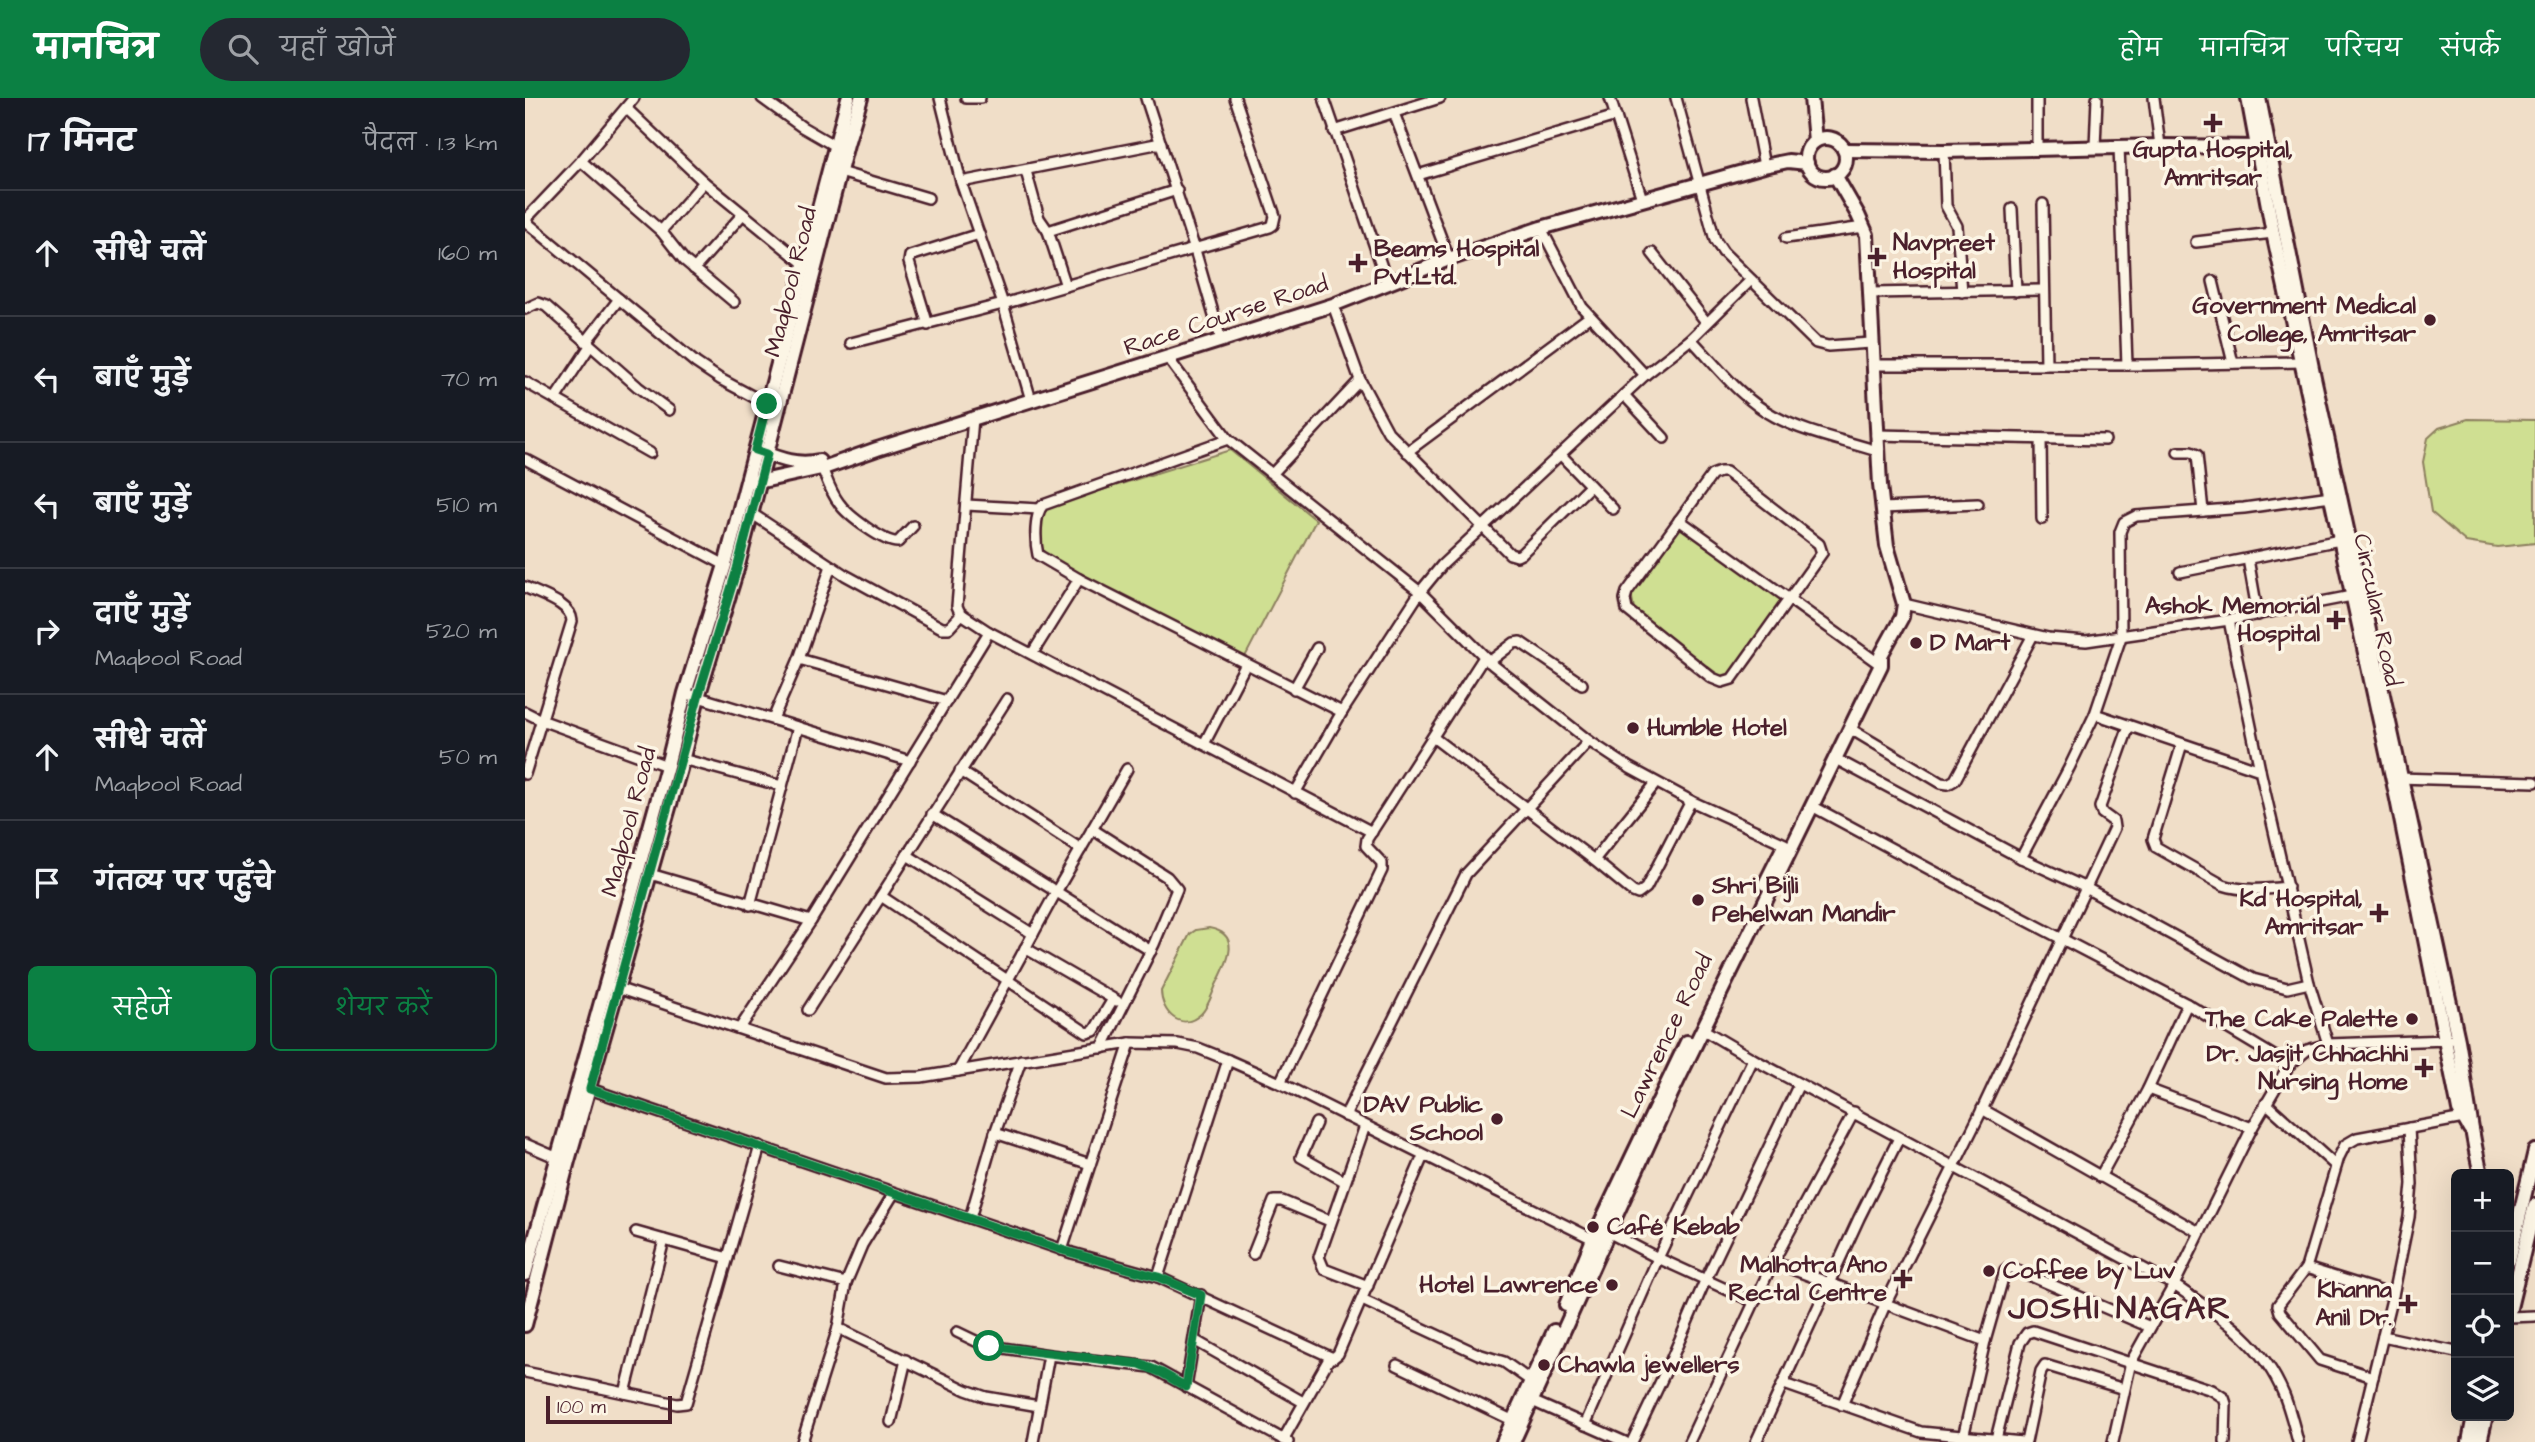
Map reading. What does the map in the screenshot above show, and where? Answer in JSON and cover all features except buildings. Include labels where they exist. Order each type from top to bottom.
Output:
[{"type":"street","points":[[634,98],[526,225],[696,363],[767,404]]},
{"type":"street","points":[[762,98],[802,127],[835,146]]},
{"type":"street","name":"Maqbool Road","points":[[761,452],[767,404],[848,98]]},
{"type":"street","name":"Maqbool Road","points":[[525,1274],[562,1159],[612,986],[650,874],[682,759],[691,695],[725,565],[753,481],[861,98]]},
{"type":"street","points":[[940,98],[961,182],[1003,304],[1031,400]]},
{"type":"street","points":[[965,98],[980,98]]},
{"type":"street","points":[[1146,98],[1177,190],[1221,340]]},
{"type":"street","points":[[851,343],[928,325],[1270,228],[1275,220],[1235,98]]},
{"type":"street","points":[[1324,98],[1387,282]]},
{"type":"street","points":[[1334,131],[1440,98]]},
{"type":"street","points":[[1610,98],[1641,199]]},
{"type":"street","points":[[1676,98],[1715,240],[1723,253],[1816,342],[1828,346],[1871,343]]},
{"type":"street","points":[[1751,98],[1763,166]]},
{"type":"street","points":[[1807,163],[1812,144],[1811,98]]},
{"type":"street","points":[[2037,98],[2037,148]]},
{"type":"street","points":[[2095,147],[2097,98]]},
{"type":"street","points":[[2154,98],[2160,146]]},
{"type":"street","name":"Circular Road","points":[[2248,98],[2262,148],[2397,778],[2467,1121],[2480,1169]]},
{"type":"street","name":"Circular Road","points":[[2259,98],[2262,148],[2273,233],[2340,540],[2357,595]]},
{"type":"street","points":[[627,108],[704,182],[803,263]]},
{"type":"street","points":[[1394,113],[1449,259]]},
{"type":"street","points":[[1418,175],[1616,117]]},
{"type":"street","points":[[1788,161],[1824,138],[1834,140],[1844,150],[1944,151],[2119,146],[2262,148]]},
{"type":"street","points":[[961,182],[1161,143]]},
{"type":"street","points":[[2119,146],[2127,365]]},
{"type":"street","points":[[1788,161],[1807,163],[1818,176],[1835,175],[1844,164],[1844,150]]},
{"type":"street","points":[[1944,151],[1946,206],[1957,226],[1962,292]]},
{"type":"street","points":[[581,160],[661,231],[694,269],[734,302]]},
{"type":"street","name":"Race Course Road","points":[[753,481],[822,468],[1333,305],[1449,259],[1541,228],[1788,161]]},
{"type":"street","points":[[1026,171],[1039,218],[1048,231],[1066,286]]},
{"type":"street","points":[[840,172],[928,198]]},
{"type":"street","points":[[1835,175],[1864,227],[1868,250],[1882,508],[1887,547],[1904,604],[2063,640],[2121,636],[2229,620],[2357,595]]},
{"type":"street","points":[[661,231],[704,182]]},
{"type":"street","points":[[1048,231],[1177,190]]},
{"type":"street","points":[[2043,204],[2046,365]]},
{"type":"street","points":[[2011,209],[2016,291]]},
{"type":"street","points":[[694,269],[743,214]]},
{"type":"street","points":[[1786,238],[1864,227]]},
{"type":"street","points":[[1541,228],[1575,296],[1589,317],[1645,375]]},
{"type":"street","points":[[2196,242],[2273,233]]},
{"type":"street","points":[[928,325],[909,262],[910,256],[979,234]]},
{"type":"street","points":[[1652,253],[1707,323]]},
{"type":"street","points":[[1294,793],[1342,712],[1420,592],[1442,565],[1645,375],[1691,339],[1751,281]]},
{"type":"street","points":[[2213,281],[2233,363]]},
{"type":"street","points":[[1870,293],[2043,290]]},
{"type":"street","points":[[555,400],[619,299]]},
{"type":"street","points":[[525,309],[533,304],[543,304],[669,410]]},
{"type":"street","points":[[1333,305],[1360,380],[1388,432],[1510,554],[1517,556],[1590,486]]},
{"type":"street","points":[[1407,452],[1589,317]]},
{"type":"street","points":[[1691,339],[1749,398],[1773,415],[1789,423],[1877,451]]},
{"type":"street","points":[[1167,357],[1228,439],[1420,592],[1487,660],[1589,741],[1656,783],[1785,844]]},
{"type":"street","points":[[1873,365],[2301,362]]},
{"type":"street","points":[[1273,473],[1360,380]]},
{"type":"street","points":[[525,382],[650,453]]},
{"type":"street","points":[[1624,395],[1664,438]]},
{"type":"street","points":[[973,418],[957,606],[962,614],[989,632],[1372,832]]},
{"type":"street","points":[[1876,435],[2105,440]]},
{"type":"street","points":[[1228,439],[1043,505],[1039,509],[1036,547],[1038,555],[1079,579],[1342,712]]},
{"type":"street","points":[[2041,439],[2042,519]]},
{"type":"street","name":"Race Course Road","points":[[761,452],[793,463],[806,464],[877,449]]},
{"type":"street","points":[[2178,452],[2197,455],[2203,511]]},
{"type":"street","points":[[1561,455],[1613,509]]},
{"type":"street","points":[[525,459],[725,565]]},
{"type":"street","points":[[822,468],[839,504],[849,514],[891,542],[898,542],[913,527]]},
{"type":"street","points":[[1726,472],[1822,549],[1821,557],[1732,679],[1722,682],[1712,678],[1627,610],[1625,604],[1627,592],[1679,520],[1712,475],[1726,472]]},
{"type":"street","name":"Maqbool Road","points":[[525,1325],[562,1159],[590,1089],[612,986],[667,766],[737,569],[751,513],[753,481]]},
{"type":"street","points":[[2021,858],[2095,714],[2121,636],[2120,532],[2124,522],[2136,516],[2331,496]]},
{"type":"street","points":[[1882,508],[1978,504]]},
{"type":"street","points":[[966,505],[1039,509]]},
{"type":"street","points":[[751,513],[831,566],[942,628],[949,628],[962,614]]},
{"type":"street","points":[[1679,520],[1878,660]]},
{"type":"street","points":[[2180,572],[2340,540]]},
{"type":"street","points":[[2248,559],[2258,615]]},
{"type":"street","points":[[773,719],[799,659],[831,566]]},
{"type":"street","points":[[1032,654],[1079,579]]},
{"type":"street","points":[[525,587],[568,608],[572,615],[525,774]]},
{"type":"street","name":"Lawrence Road","points":[[1503,1442],[1532,1401],[1608,1232],[1642,1145],[1785,844],[1902,617],[1904,604]]},
{"type":"street","points":[[2229,620],[2309,983],[2328,1044]]},
{"type":"street","points":[[740,1028],[811,921],[989,632]]},
{"type":"street","points":[[1849,728],[1941,783],[1951,783],[1997,705],[2033,635]]},
{"type":"street","points":[[1280,1083],[1382,870],[1382,863],[1366,846],[1367,839],[1487,660],[1520,642],[1582,684]]},
{"type":"street","points":[[1294,689],[1317,648]]},
{"type":"street","points":[[799,659],[947,701]]},
{"type":"street","name":"Lawrence Road","points":[[1513,1442],[1531,1381],[1565,1310],[1593,1239],[1702,1029],[1812,806],[1878,660]]},
{"type":"street","points":[[1204,744],[1246,664]]},
{"type":"street","points":[[691,695],[910,761]]},
{"type":"street","points":[[808,1010],[1007,699]]},
{"type":"street","points":[[525,712],[667,766]]},
{"type":"street","points":[[2095,714],[2260,770]]},
{"type":"street","points":[[1842,1405],[1885,1305],[1982,1109],[2114,828],[2113,821],[2100,810],[2100,803],[2129,726]]},
{"type":"street","points":[[750,905],[798,727]]},
{"type":"street","points":[[1434,738],[1638,894],[1642,892],[1659,864],[1691,801]]},
{"type":"street","points":[[1345,1116],[1467,874],[1589,741]]},
{"type":"street","points":[[2182,744],[2154,839],[2156,847],[2223,885],[2254,891],[2288,887]]},
{"type":"street","points":[[1834,758],[2021,858],[2084,887],[2253,979],[2287,988],[2309,983]]},
{"type":"street","points":[[682,759],[782,786]]},
{"type":"street","points":[[958,1071],[1127,769]]},
{"type":"street","points":[[960,771],[1081,849]]},
{"type":"street","points":[[2397,778],[2535,782]]},
{"type":"street","points":[[1594,860],[1656,783]]},
{"type":"street","points":[[1812,806],[2187,1004],[2289,1065]]},
{"type":"street","points":[[932,814],[1151,951]]},
{"type":"street","points":[[1092,829],[1167,877],[1176,886],[1176,893],[1151,951],[1102,1048]]},
{"type":"street","points":[[907,855],[1033,934]]},
{"type":"street","points":[[650,874],[811,921]]},
{"type":"street","points":[[881,896],[1087,1033],[1094,1031],[1113,999]]},
{"type":"street","points":[[1025,948],[1123,1005]]},
{"type":"street","points":[[612,986],[886,1077],[921,1077],[1130,1043],[1178,1044],[1198,1048],[1280,1083],[1593,1239]]},
{"type":"street","points":[[2100,1177],[2148,1088],[2187,1004]]},
{"type":"street","points":[[1702,1029],[1799,1084],[2174,1285],[2232,1324],[2260,1353],[2285,1396],[2298,1442]]},
{"type":"street","points":[[2113,1442],[2131,1362],[2174,1285],[2252,1128],[2289,1065],[2307,1051],[2328,1044],[2452,1040]]},
{"type":"street","points":[[1062,1250],[1130,1043]]},
{"type":"street","points":[[1585,1425],[1658,1258],[1753,1059]]},
{"type":"street","points":[[970,1218],[995,1133],[1021,1060]]},
{"type":"street","points":[[1158,1277],[1228,1060]]},
{"type":"street","points":[[1632,1442],[1705,1280],[1799,1084]]},
{"type":"street","points":[[2148,1088],[2252,1128]]},
{"type":"street","points":[[590,1089],[1062,1250],[1158,1277],[1331,1357],[1338,1354],[1423,1156]]},
{"type":"street","points":[[2266,1103],[2336,1166]]},
{"type":"street","points":[[1982,1109],[2199,1233]]},
{"type":"street","points":[[1689,1442],[1773,1262],[1854,1112]]},
{"type":"street","points":[[2374,1377],[2320,1360],[2280,1312],[2278,1305],[2306,1268],[2336,1166],[2342,1149],[2350,1141],[2409,1128],[2467,1121]]},
{"type":"street","points":[[1317,1123],[1301,1157],[1344,1181]]},
{"type":"street","points":[[1365,1126],[1320,1253],[1321,1266],[1368,1286]]},
{"type":"street","points":[[2357,1442],[2393,1296],[2411,1200],[2409,1128]]},
{"type":"street","points":[[995,1133],[1090,1164]]},
{"type":"street","points":[[1756,1442],[1899,1138]]},
{"type":"street","points":[[525,1144],[562,1159]]},
{"type":"street","points":[[525,1372],[682,1405],[689,1400],[760,1146]]},
{"type":"street","points":[[2514,1239],[2535,1151]]},
{"type":"street","points":[[802,1442],[838,1328],[846,1283],[862,1245],[894,1193]]},
{"type":"street","points":[[1253,1254],[1271,1204],[1276,1200],[1330,1221]]},
{"type":"street","points":[[2514,1276],[2535,1205]]},
{"type":"street","points":[[636,1232],[728,1258]]},
{"type":"street","points":[[1608,1232],[1754,1302]]},
{"type":"street","points":[[625,1393],[664,1240]]},
{"type":"street","points":[[1773,1262],[1985,1341]]},
{"type":"street","points":[[779,1266],[846,1283]]},
{"type":"street","points":[[1962,1440],[1985,1341],[2005,1272],[2010,1267],[2150,1327]]},
{"type":"street","points":[[2306,1268],[2393,1296]]},
{"type":"street","points":[[1186,1387],[1201,1295]]},
{"type":"street","points":[[1362,1300],[1478,1354],[1504,1362],[1531,1381]]},
{"type":"street","points":[[2514,1317],[2535,1315]]},
{"type":"street","points":[[838,1328],[966,1390],[1039,1406]]},
{"type":"street","points":[[1997,1439],[2021,1343],[2027,1333],[2033,1331],[2219,1394],[2224,1398],[2227,1411],[2225,1442]]},
{"type":"street","points":[[957,1332],[984,1345],[1140,1364],[1162,1373],[1285,1441],[1303,1402],[1331,1357]]},
{"type":"street","points":[[2383,1336],[2451,1351]]},
{"type":"street","points":[[1194,1340],[1303,1402]]},
{"type":"street","points":[[1033,1442],[1049,1355]]},
{"type":"street","points":[[891,1422],[906,1360]]},
{"type":"street","points":[[1397,1365],[1517,1422]]},
{"type":"street","points":[[1784,1384],[1921,1432],[1962,1440],[1997,1439],[2024,1442],[2041,1371],[2045,1365],[2124,1389]]},
{"type":"street","points":[[1532,1401],[1626,1442]]},
{"type":"street","points":[[2469,1442],[2474,1421]]},
{"type":"street","points":[[2480,1442],[2485,1421]]},
{"type":"green space","points":[[2468,419],[2535,420],[2535,543],[2497,547],[2466,542],[2431,512],[2423,462],[2428,438],[2439,428]]},
{"type":"green space","points":[[1230,450],[1316,520],[1245,657],[1042,556],[1041,509]]},
{"type":"green space","points":[[1680,526],[1783,599],[1726,680],[1635,614],[1631,593]]},
{"type":"green space","points":[[1209,928],[1220,931],[1226,937],[1229,943],[1227,960],[1203,1011],[1194,1019],[1180,1021],[1168,1013],[1161,991],[1190,934]]},
{"type":"place","name":"Gupta Hospital, Amritsar","points":[[2213,123]]},
{"type":"place","name":"Navpreet Hospital","points":[[1877,257]]},
{"type":"place","name":"Beams Hospital Pvt.Ltd.","points":[[1358,263]]},
{"type":"place","name":"Government Medical College, Amritsar","points":[[2430,320]]},
{"type":"place","name":"Ashok Memorial Hospital","points":[[2336,620]]},
{"type":"place","name":"D Mart","points":[[1916,643]]},
{"type":"place","name":"Humble Hotel","points":[[1633,728]]},
{"type":"place","name":"Shri Bijli Pehelwan Mandir","points":[[1698,900]]},
{"type":"place","name":"Kd Hospital, Amritsar","points":[[2379,913]]},
{"type":"place","name":"The Cake Palette","points":[[2412,1019]]},
{"type":"place","name":"Dr. Jasjit Chhachhi Nursing Home","points":[[2424,1068]]},
{"type":"place","name":"DAV Public School","points":[[1497,1119]]},
{"type":"place","name":"Café Kebab","points":[[1593,1227]]},
{"type":"place","name":"Coffee by Luv","points":[[1989,1271]]},
{"type":"place","name":"Malhotra Ano Rectal Centre","points":[[1903,1279]]},
{"type":"place","name":"Hotel Lawrence","points":[[1612,1285]]},
{"type":"place","name":"Khanna Anil Dr.","points":[[2408,1304]]},
{"type":"place","name":"Chawla jewellers","points":[[1544,1365]]},
{"type":"district","name":"JOSHI NAGAR","points":[[2120,1308]]},
{"type":"route","points":[[767,404],[755,450],[767,454],[590,1089],[1062,1250],[1158,1277],[1201,1295],[1186,1387],[1151,1367],[1140,1364],[989,1346]]}]
